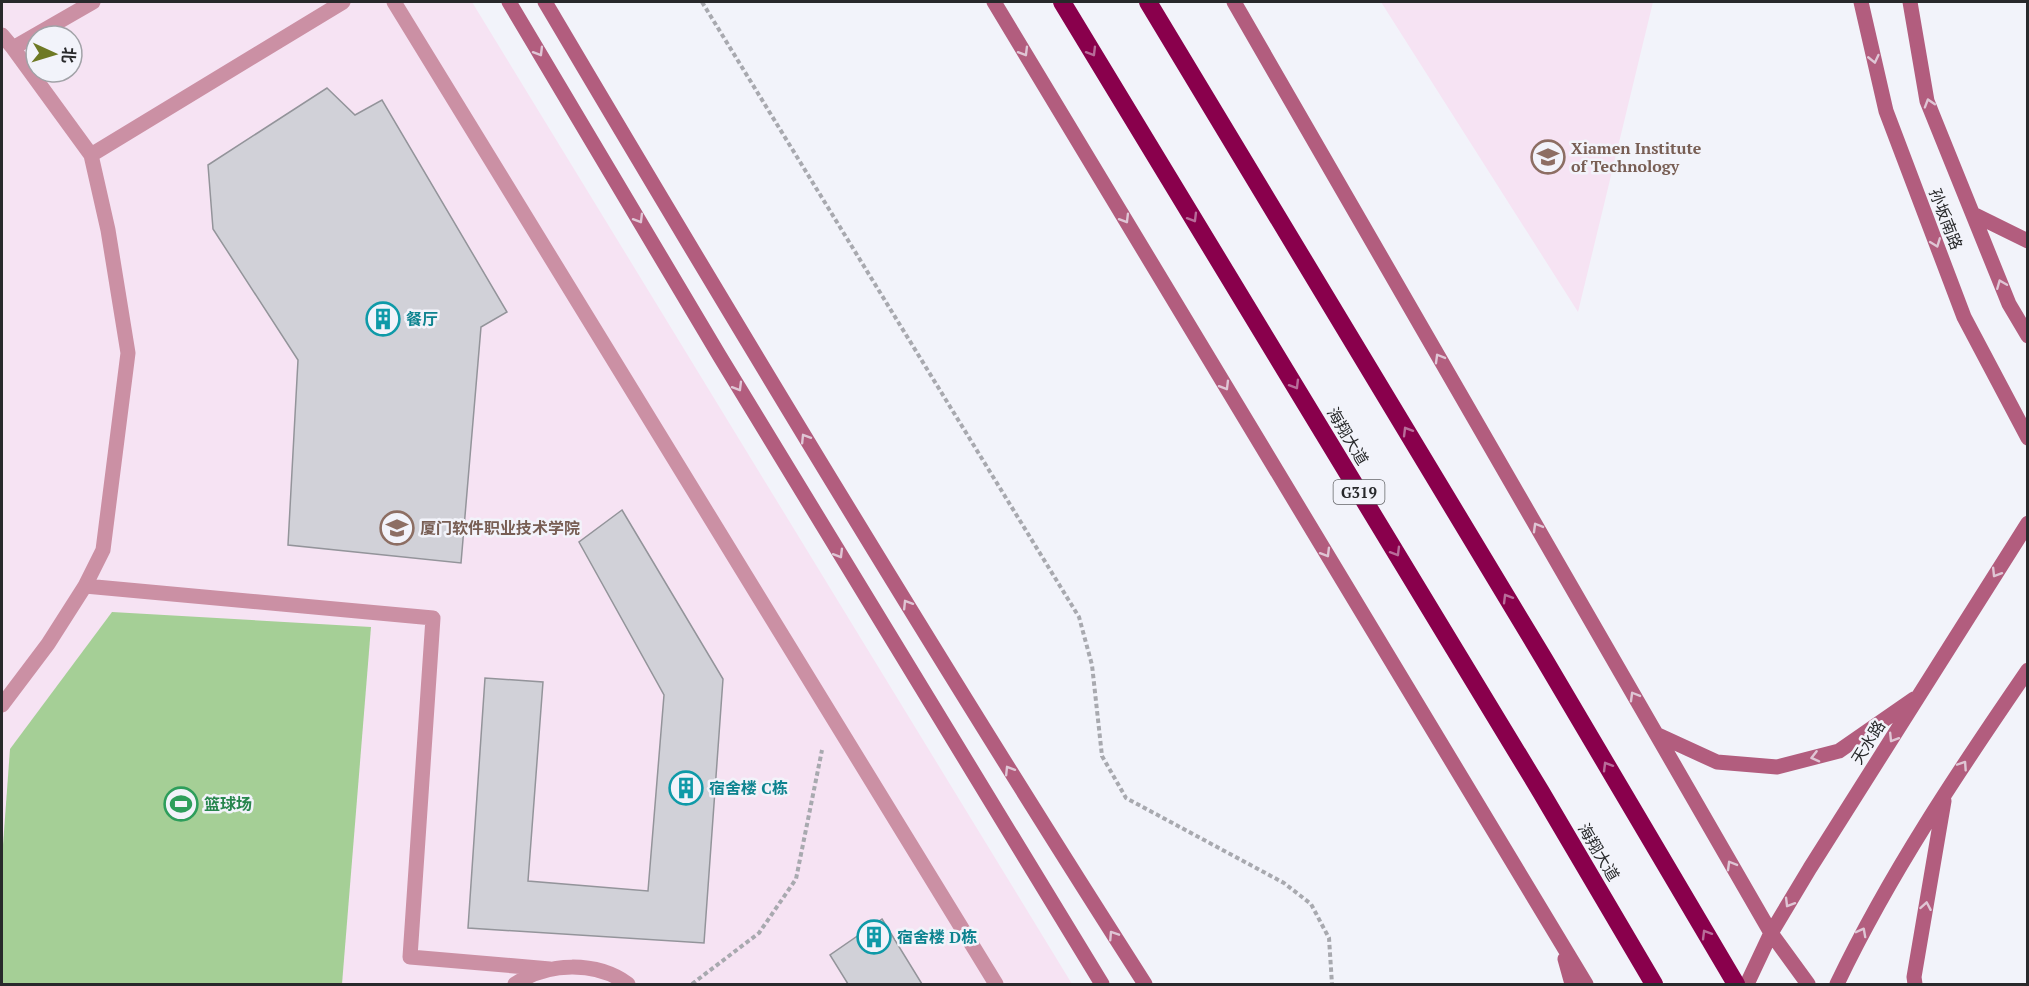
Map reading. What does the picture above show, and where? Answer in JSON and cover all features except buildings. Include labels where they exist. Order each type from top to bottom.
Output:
[{"type":"highway","name":"海翔大道","points":[[1062,2],[1541,792],[1654,984]]},
{"type":"highway","points":[[1148,2],[1544,659],[1736,984]]},
{"type":"street","points":[[13,48],[93,2]]},
{"type":"street","points":[[91,155],[343,2]]},
{"type":"street","points":[[394,2],[996,984]]},
{"type":"street","points":[[509,2],[886,632],[1102,984]]},
{"type":"street","points":[[545,2],[732,319],[1051,838],[1144,984]]},
{"type":"street","points":[[994,2],[1586,984]]},
{"type":"street","points":[[1234,2],[1771,933],[1808,984]]},
{"type":"street","name":"孙坂南路","points":[[1860,2],[1886,111],[1964,317],[2028,438]]},
{"type":"street","name":"孙坂南路","points":[[1910,2],[1927,101],[2009,304],[2028,336]]},
{"type":"street","points":[[2,35],[91,155],[108,230],[128,353],[103,550],[85,586],[48,644],[2,705]]},
{"type":"street","points":[[1973,214],[2028,241]]},
{"type":"street","name":"天水路","points":[[1747,984],[1771,933],[2028,523]]},
{"type":"street","points":[[85,586],[433,618],[410,957],[550,969],[584,967],[617,977],[628,984]]},
{"type":"street","points":[[1837,984],[1863,930],[1945,790],[2028,670]]},
{"type":"street","points":[[1656,734],[1717,762],[1777,767],[1839,751],[1919,696]]},
{"type":"street","points":[[1915,984],[1914,977],[1945,790]]},
{"type":"street","points":[[1559,939],[1572,984]]},
{"type":"street","points":[[515,984],[550,969]]},
{"type":"path","points":[[702,2],[1079,617],[1092,665],[1102,756],[1126,798],[1284,883],[1311,904],[1329,938],[1332,984]]},
{"type":"path","points":[[692,984],[759,933],[795,879],[821,755],[833,719]]},
{"type":"shaded area","name":"厦门软件职业技术学院","points":[[2,2],[472,2],[1072,984],[2,984]]},
{"type":"shaded area","name":"Xiamen Institute of Technology","points":[[1381,2],[1653,2],[1578,312]]},
{"type":"green space","name":"篮球场","points":[[112,612],[371,627],[342,984],[2,984],[2,859],[10,749]]},
{"type":"place","name":"Xiamen Institute of Technology","points":[[1548,157]]},
{"type":"place","name":"餐厅","points":[[383,319]]},
{"type":"place","name":"厦门软件职业技术学院","points":[[397,528]]},
{"type":"place","name":"宿舍楼 C栋","points":[[686,788]]},
{"type":"place","name":"篮球场","points":[[181,804]]},
{"type":"place","name":"宿舍楼 D栋","points":[[874,937]]}]
